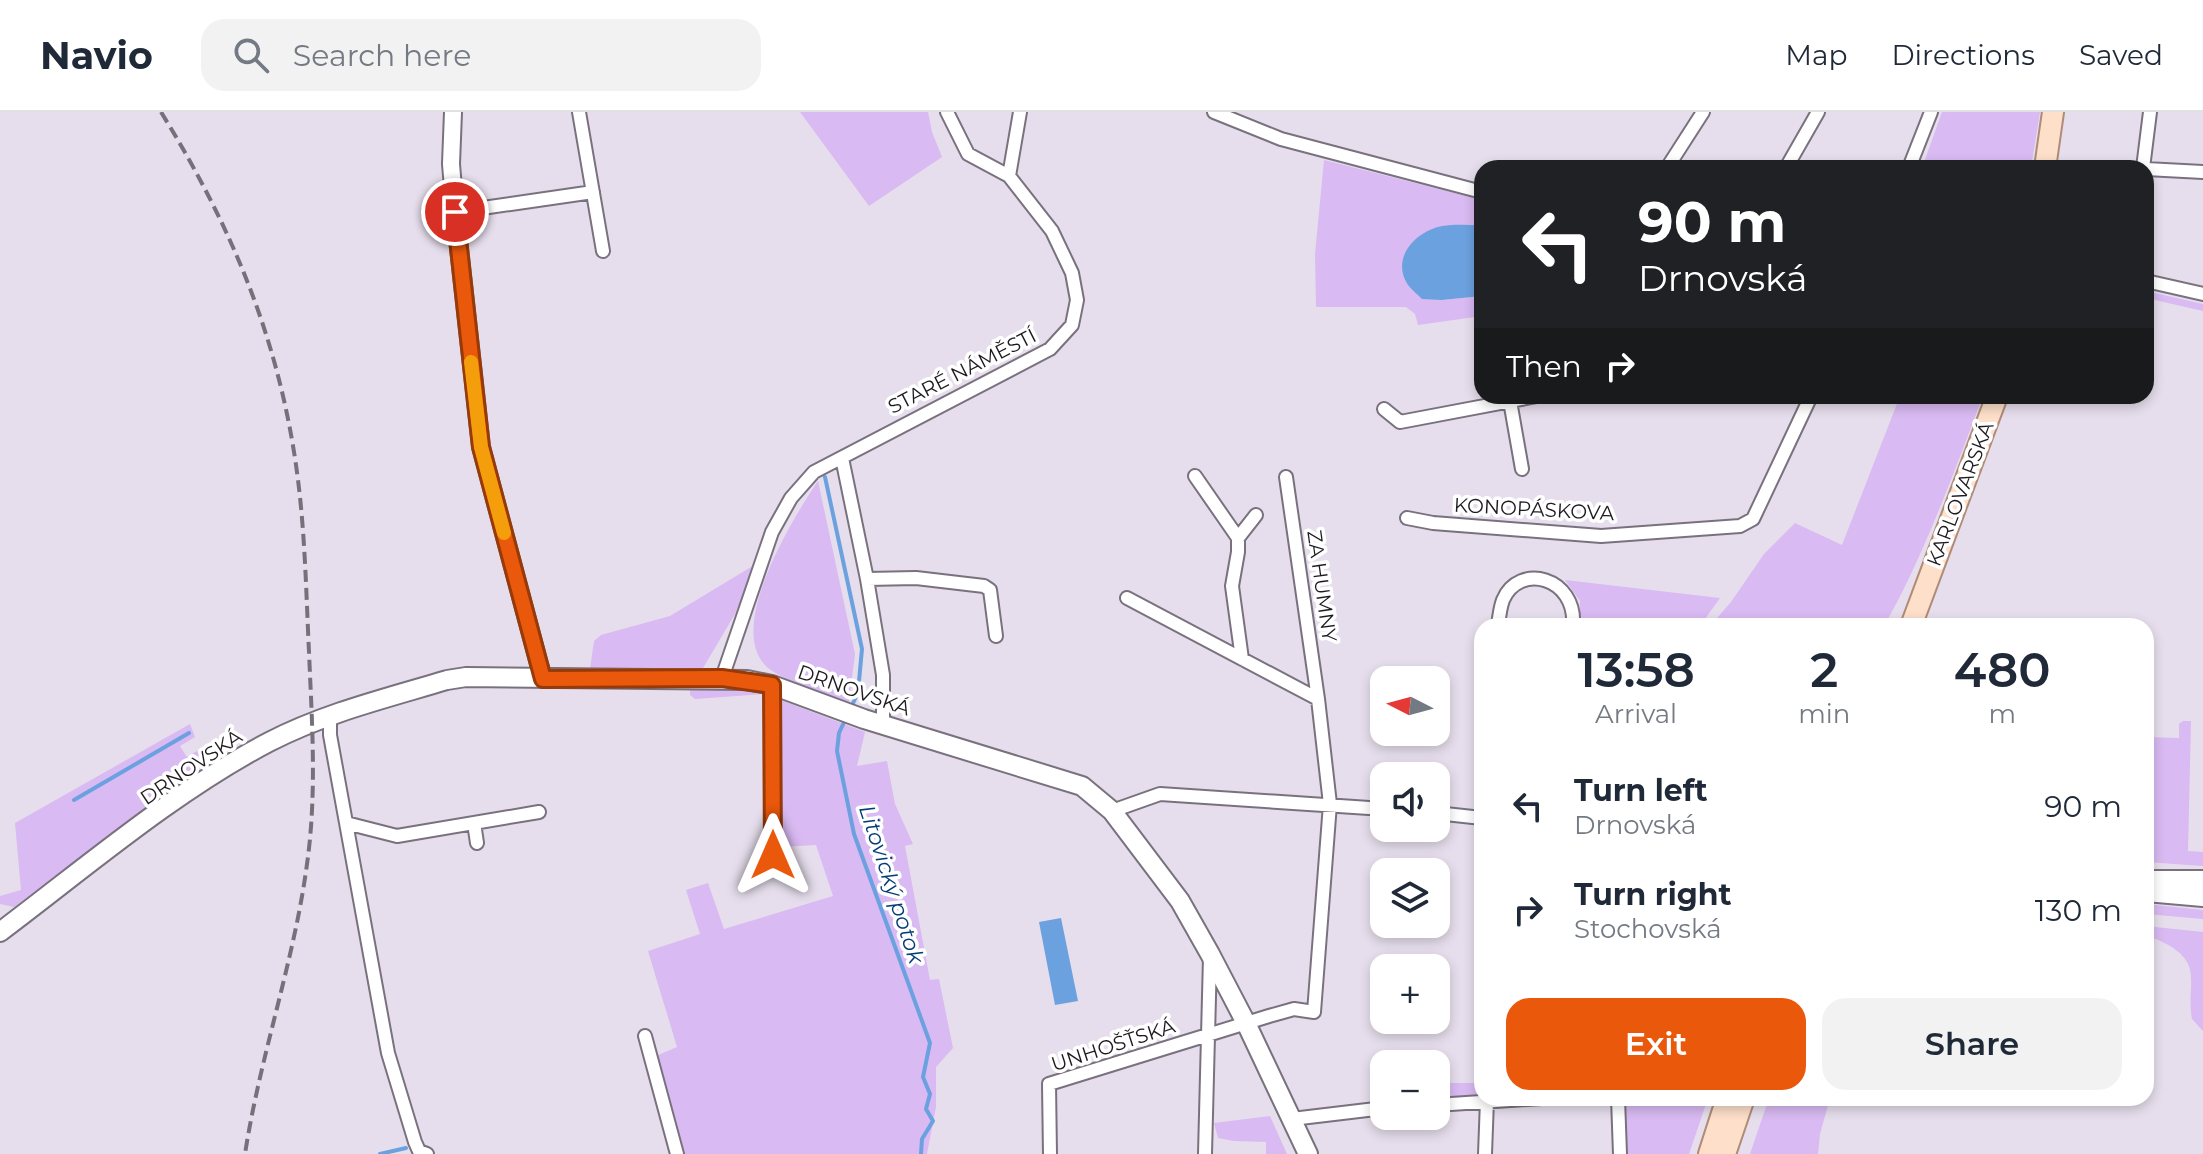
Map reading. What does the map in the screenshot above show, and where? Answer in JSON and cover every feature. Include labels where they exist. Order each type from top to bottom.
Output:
[{"type":"main road","points":[[2046,160],[2053,112]]},
{"type":"main road","name":"KARLOVARSKÁ","points":[[1914,618],[1994,404]]},
{"type":"main road","name":"KARLOVARSKÁ","points":[[1907,618],[1923,591]]},
{"type":"main road","name":"DRNOVSKÁ","points":[[4,924],[214,775],[268,742],[330,716],[456,678],[722,678],[772,685],[864,719],[1082,786],[1112,811],[1180,901],[1246,1023],[1308,1154]]},
{"type":"main road","points":[[2154,880],[2203,880]]},
{"type":"main road","points":[[2154,893],[2203,897]]},
{"type":"main road","points":[[1709,1154],[1724,1106]]},
{"type":"main road","points":[[1725,1154],[1741,1106]]},
{"type":"street","points":[[453,112],[451,164],[455,212],[481,447],[543,679]]},
{"type":"street","points":[[579,112],[603,251]]},
{"type":"street","points":[[947,112],[968,154],[1009,176],[1020,112]]},
{"type":"street","points":[[1214,112],[1281,139],[1474,190]]},
{"type":"street","points":[[1672,160],[1703,112]]},
{"type":"street","points":[[1791,160],[1818,112]]},
{"type":"street","points":[[1912,160],[1931,112]]},
{"type":"street","points":[[2145,160],[2150,112]]},
{"type":"street","points":[[2154,170],[2203,172]]},
{"type":"street","name":"STARÉ NÁMĚSTÍ","points":[[722,678],[772,532],[791,498],[814,472],[1050,349],[1072,325],[1077,300],[1072,273],[1052,231],[1009,176]]},
{"type":"street","points":[[455,212],[593,192]]},
{"type":"street","points":[[2154,283],[2203,294]]},
{"type":"street","points":[[1384,409],[1400,422],[1494,404]]},
{"type":"street","points":[[1511,404],[1522,469]]},
{"type":"street","name":"KONOPÁSKOVA","points":[[1407,518],[1433,523],[1601,536],[1740,526],[1753,519],[1807,404]]},
{"type":"street","points":[[842,458],[883,675],[883,725]]},
{"type":"street","points":[[1195,476],[1238,538],[1232,586],[1242,659]]},
{"type":"street","name":"ZA HUMNY","points":[[1246,1023],[1294,1009],[1314,1012],[1330,804],[1286,477]]},
{"type":"street","points":[[1238,538],[1256,515]]},
{"type":"street","points":[[867,579],[916,578],[984,586],[990,590],[996,636]]},
{"type":"street","points":[[1500,618],[1504,598],[1513,587],[1525,581],[1541,579],[1558,585],[1571,600],[1572,618]]},
{"type":"street","points":[[1127,598],[1318,699]]},
{"type":"street","points":[[772,685],[773,855]]},
{"type":"street","points":[[330,716],[330,735],[388,1053],[406,1119],[423,1153]]},
{"type":"street","points":[[1112,811],[1160,794],[1370,808]]},
{"type":"street","points":[[346,823],[397,836],[539,812]]},
{"type":"street","points":[[1450,815],[1474,817]]},
{"type":"street","points":[[474,823],[477,843]]},
{"type":"street","points":[[1205,1154],[1210,954]]},
{"type":"street","points":[[1208,1035],[1246,1023]]},
{"type":"street","name":"UNHOŠŤSKÁ","points":[[1050,1154],[1049,1084],[1208,1035]]},
{"type":"street","points":[[645,1036],[677,1154]]},
{"type":"street","points":[[1450,1104],[1474,1101]]},
{"type":"street","points":[[1485,1154],[1487,1106]]},
{"type":"street","points":[[1618,1106],[1620,1154]]},
{"type":"street","points":[[1292,1119],[1370,1110]]},
{"type":"shaded area","points":[[800,112],[928,112],[942,157],[869,206]]},
{"type":"shaded area","points":[[1942,112],[2040,112],[2032,160],[1925,160]]},
{"type":"shaded area","points":[[1324,160],[1474,198],[1474,237],[1442,300],[1474,297],[1474,317],[1418,325],[1415,314],[1406,307],[1316,307],[1315,254]]},
{"type":"shaded area","points":[[2154,293],[2203,304],[2203,311],[2154,300]]},
{"type":"shaded area","points":[[1897,404],[1980,404],[1925,543],[1888,618],[1717,618],[1764,554],[1795,523],[1842,545]]},
{"type":"shaded area","points":[[818,481],[855,654],[849,702],[780,676],[765,665],[755,647],[758,599],[768,572],[780,545]]},
{"type":"shaded area","points":[[756,564],[735,614],[703,668],[590,669],[594,641],[601,635],[670,616]]},
{"type":"shaded area","points":[[1565,580],[1720,598],[1706,618],[1579,618],[1580,601]]},
{"type":"shaded area","points":[[690,686],[759,689],[765,694],[695,699],[690,695]]},
{"type":"shaded area","points":[[779,702],[865,732],[857,766],[887,761],[895,804],[913,844],[905,846],[930,980],[939,979],[953,1048],[936,1067],[936,1107],[927,1154],[685,1154],[656,1056],[677,1047],[648,951],[700,934],[686,890],[708,883],[724,929],[833,896],[816,845],[780,847],[778,709]]},
{"type":"shaded area","points":[[2191,721],[2188,851],[2203,852],[2203,866],[2154,863],[2154,737],[2179,738],[2179,724]]},
{"type":"shaded area","points":[[190,724],[195,737],[180,746],[187,757],[197,751],[205,764],[14,907],[0,904],[0,896],[21,890],[15,823]]},
{"type":"shaded area","points":[[2154,905],[2203,910],[2203,919],[2154,915]]},
{"type":"shaded area","points":[[2154,927],[2203,932],[2203,1031],[2192,1019],[2191,978],[2187,961],[2154,939]]},
{"type":"shaded area","points":[[1450,1083],[1474,1083],[1474,1098],[1450,1099]]},
{"type":"shaded area","points":[[1623,1106],[1705,1106],[1689,1154],[1625,1154]]},
{"type":"shaded area","points":[[1766,1106],[1828,1106],[1818,1154],[1750,1154]]},
{"type":"shaded area","points":[[1270,1116],[1287,1154],[1266,1154],[1266,1142],[1218,1138],[1214,1123]]},
{"type":"water","points":[[1447,225],[1474,225],[1474,297],[1422,299],[1403,275],[1404,256],[1408,247],[1423,234]]},
{"type":"water","points":[[1061,918],[1078,1001],[1055,1005],[1039,922]]},
{"type":"waterway","name":"Litovický potok","points":[[825,477],[862,649],[858,692],[850,710]]},
{"type":"waterway","name":"Litovický potok","points":[[846,718],[839,733],[837,751],[854,834],[930,1043],[923,1077],[930,1094],[926,1109],[933,1121],[922,1139],[921,1154]]},
{"type":"waterway","points":[[74,800],[189,733]]},
{"type":"waterway","points":[[380,1154],[406,1148]]},
{"type":"railway","points":[[161,112],[209,196],[263,325],[288,417],[301,512],[312,732],[310,838],[294,937],[259,1081],[245,1154]]},
{"type":"slow traffic","points":[[471,362],[481,447],[504,533]]},
{"type":"route","points":[[455,212],[481,447],[543,679],[722,678],[772,685],[773,855]]}]
